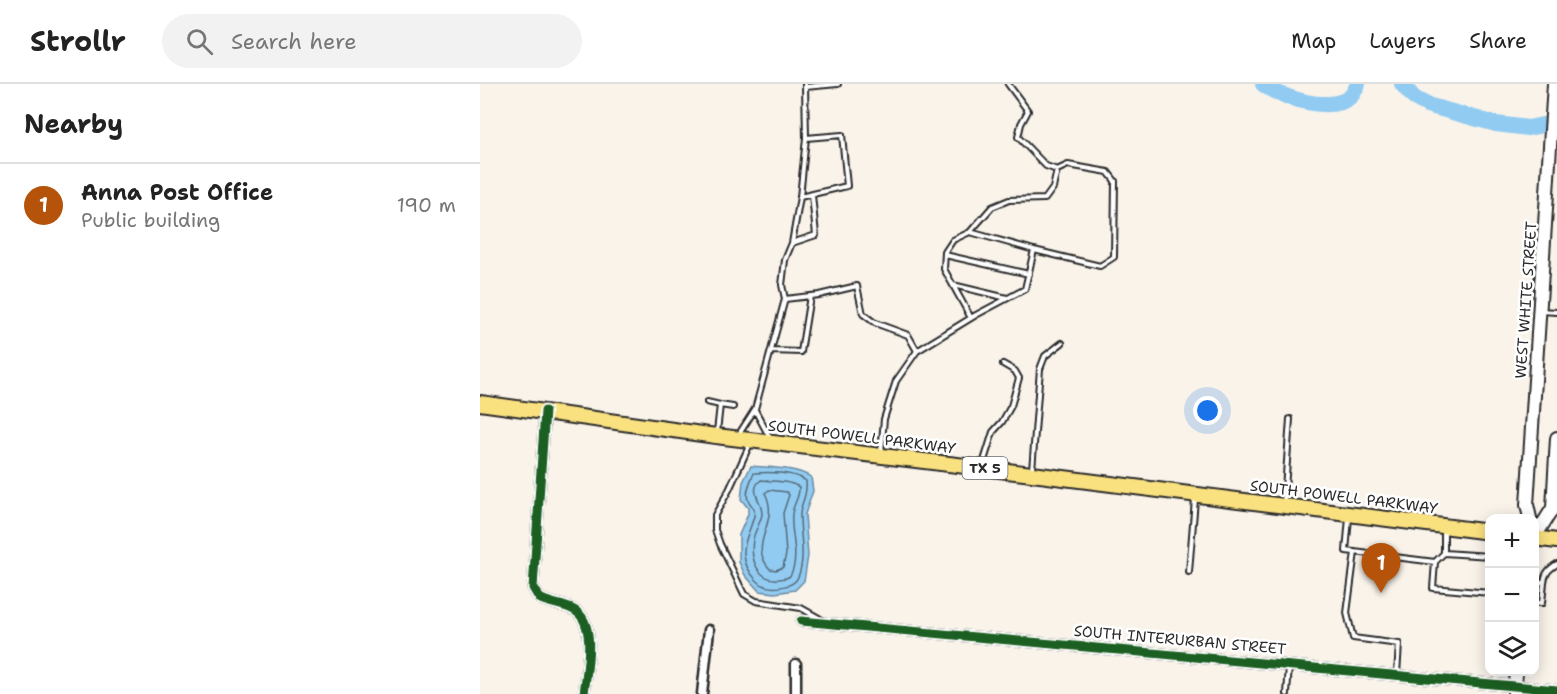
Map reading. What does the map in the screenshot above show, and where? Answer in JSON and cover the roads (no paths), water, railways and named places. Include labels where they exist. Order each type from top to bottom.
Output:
[{"type":"main road","name":"WEST WHITE STREET","points":[[1529,514],[1527,505],[1554,86]]},
{"type":"main road","name":"SOUTH POWELL PARKWAY","points":[[480,403],[716,436],[1485,531]]},
{"type":"main road","points":[[1539,530],[1553,508],[1557,438]]},
{"type":"main road","points":[[1539,539],[1557,541]]},
{"type":"street","points":[[544,411],[533,588],[539,598],[573,609],[584,620],[587,627],[588,650],[584,694]]},
{"type":"street","name":"SOUTH INTERURBAN STREET","points":[[801,621],[1397,675],[1514,690],[1557,690]]},
{"type":"street","points":[[702,694],[709,630]]},
{"type":"street","points":[[796,664],[796,694]]},
{"type":"lane","points":[[737,437],[755,410],[785,299],[782,285],[785,260],[792,243],[800,197],[806,138],[806,86],[838,84]]},
{"type":"lane","points":[[970,232],[1100,266],[1114,257],[1115,181],[1108,172],[1068,165],[1057,170],[1046,166],[1018,137],[1021,124],[1028,111],[1008,84]]},
{"type":"lane","points":[[800,197],[847,186],[842,135],[806,138]]},
{"type":"lane","points":[[971,318],[944,269],[945,255],[953,240],[970,232],[992,207],[1009,200],[1045,200],[1053,188],[1057,170]]},
{"type":"lane","points":[[792,243],[816,235],[812,195]]},
{"type":"lane","points":[[881,456],[884,419],[896,381],[917,351],[1025,289],[1034,250]]},
{"type":"lane","points":[[945,255],[1029,274]]},
{"type":"lane","points":[[952,284],[1008,298]]},
{"type":"lane","points":[[785,299],[857,286],[863,314],[875,323],[908,335],[917,351]]},
{"type":"lane","points":[[771,351],[801,352],[810,296]]},
{"type":"lane","points":[[1540,311],[1557,312]]},
{"type":"lane","points":[[1032,474],[1040,369],[1045,356],[1062,343]]},
{"type":"lane","points":[[982,468],[993,432],[1011,406],[1019,378],[1015,370],[1003,364]]},
{"type":"lane","points":[[707,402],[733,407]]},
{"type":"lane","points":[[716,436],[720,405]]},
{"type":"lane","points":[[755,410],[773,443]]},
{"type":"lane","points":[[1284,506],[1290,419]]},
{"type":"lane","points":[[752,440],[715,515],[715,530],[720,544],[744,594],[756,601],[801,608],[829,623]]},
{"type":"lane","points":[[1189,572],[1196,495]]},
{"type":"lane","points":[[1349,514],[1346,551],[1435,562]]},
{"type":"lane","points":[[1445,526],[1444,553],[1435,562],[1433,588],[1485,593]]},
{"type":"lane","points":[[1354,552],[1347,613],[1353,638],[1399,644],[1397,675]]},
{"type":"lane","points":[[1444,553],[1485,556]]},
{"type":"lane","points":[[1539,603],[1542,603],[1544,576],[1557,564]]},
{"type":"lane","points":[[1539,582],[1544,582]]},
{"type":"lane","points":[[1287,694],[1289,665]]},
{"type":"water","points":[[751,466],[790,470],[811,477],[813,491],[805,514],[808,556],[804,581],[795,590],[775,593],[759,591],[745,575],[739,562],[739,535],[748,514],[748,508],[741,499],[743,482]]},
{"type":"waterway","points":[[1263,84],[1293,99],[1319,104],[1343,101],[1352,95],[1358,84]]},
{"type":"waterway","points":[[1402,84],[1414,98],[1427,105],[1496,124],[1528,128],[1557,122]]},
{"type":"place","name":"Anna Post Office","points":[[1381,593]]}]
